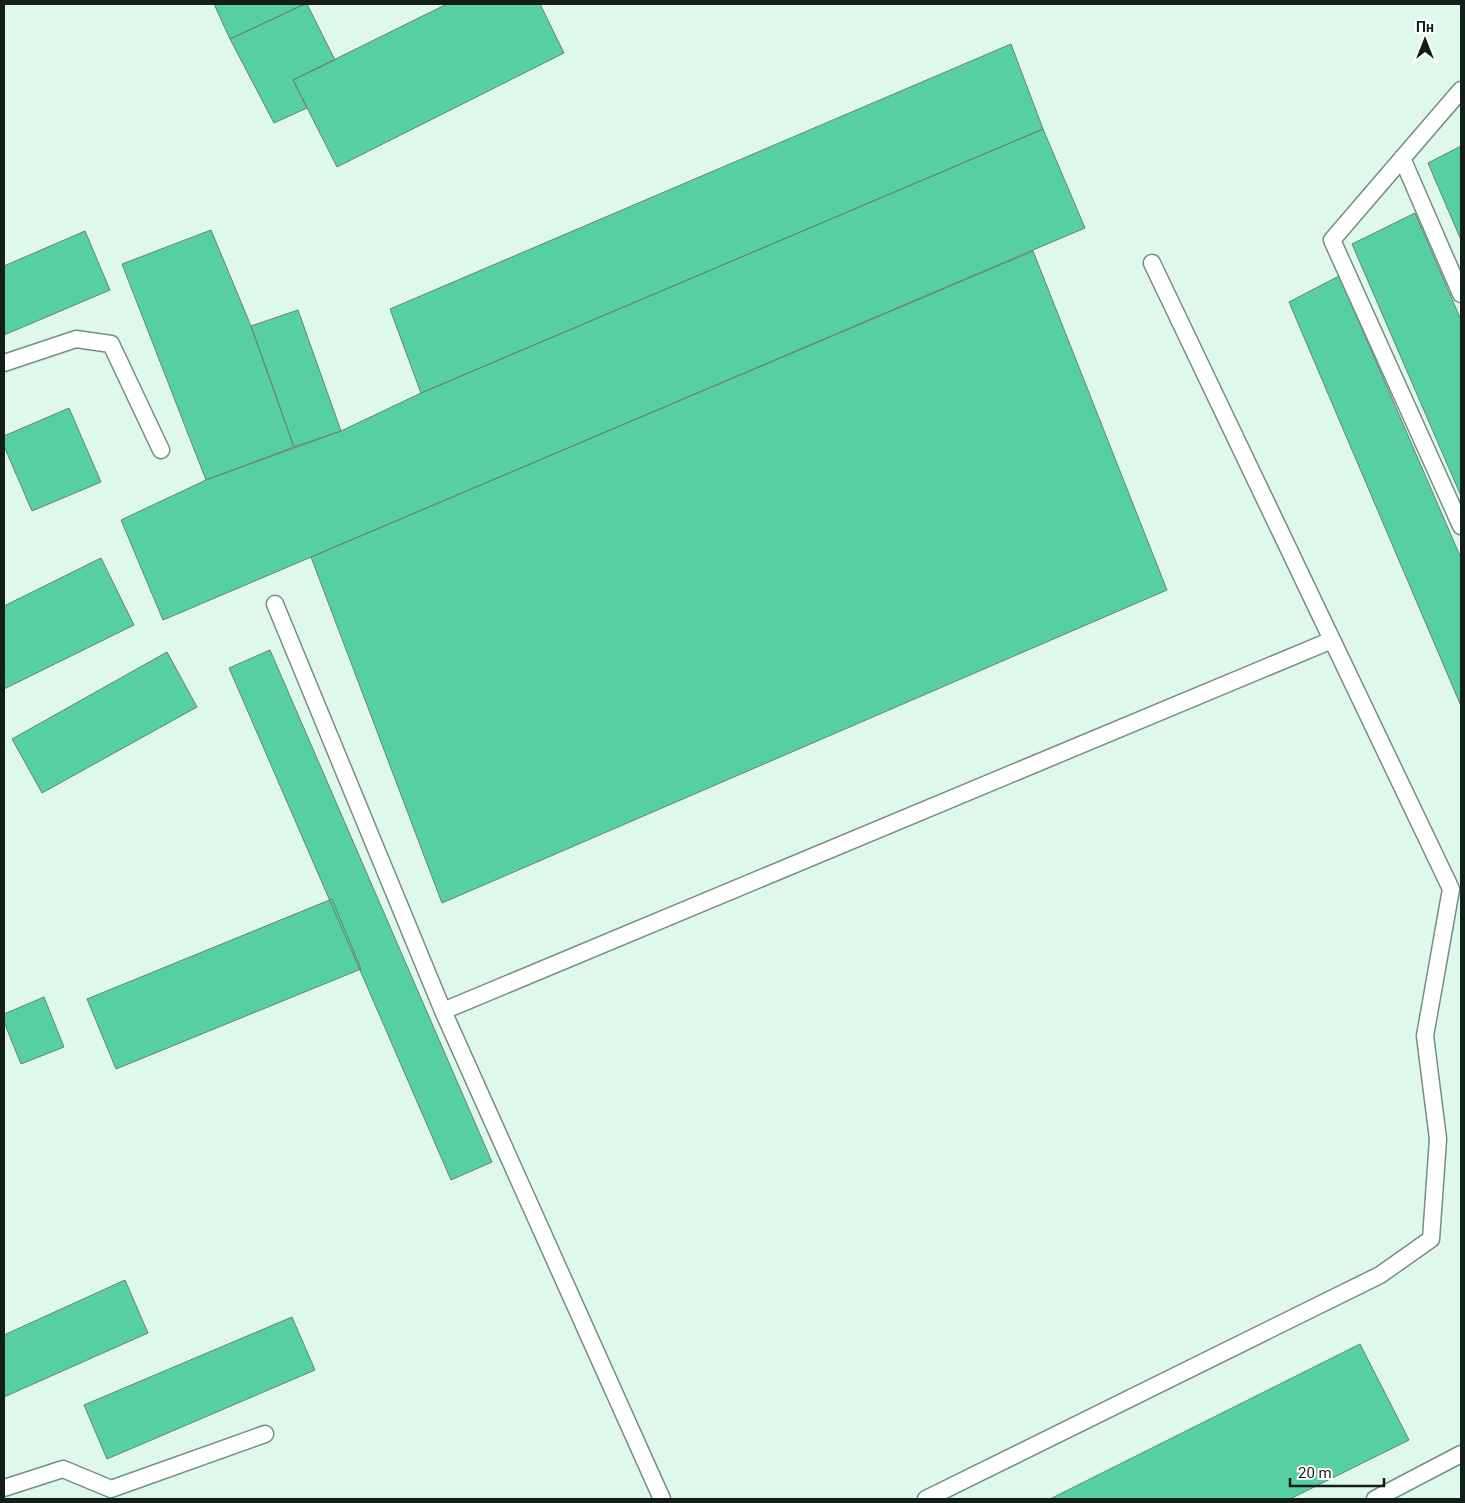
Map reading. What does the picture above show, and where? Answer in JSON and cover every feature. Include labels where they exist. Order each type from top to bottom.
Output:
[{"type":"lane","points":[[1461,90],[1332,240],[1461,526]]},
{"type":"lane","points":[[1402,158],[1461,294]]},
{"type":"lane","points":[[926,1499],[1380,1275],[1431,1239],[1438,1140],[1425,1036],[1451,889],[1152,263]]},
{"type":"lane","points":[[4,363],[76,339],[111,344],[161,450]]},
{"type":"lane","points":[[275,604],[443,1010],[662,1499]]},
{"type":"lane","points":[[443,1010],[1332,640]]},
{"type":"lane","points":[[4,1488],[63,1469],[111,1489],[265,1434]]},
{"type":"lane","points":[[1375,1499],[1461,1454]]},
{"type":"building","points":[[214,4],[305,4],[230,39]]},
{"type":"building","points":[[307,4],[335,60],[293,80],[307,108],[274,123],[230,39]]},
{"type":"building","points":[[447,4],[540,4],[564,53],[337,167],[293,80]]},
{"type":"building","points":[[1011,44],[1043,129],[421,393],[390,309]]},
{"type":"building","points":[[1043,129],[1085,228],[163,620],[121,520],[206,480],[341,431],[421,393]]},
{"type":"building","points":[[1461,146],[1461,240],[1428,163]]},
{"type":"building","points":[[1415,213],[1461,320],[1461,496],[1352,244]]},
{"type":"building","points":[[211,230],[251,326],[294,447],[206,480],[122,264]]},
{"type":"building","points":[[85,231],[110,290],[4,335],[4,266]]},
{"type":"building","points":[[1033,251],[1167,590],[442,903],[311,557]]},
{"type":"building","points":[[1339,276],[1461,558],[1461,706],[1289,302]]},
{"type":"building","points":[[298,310],[341,431],[294,447],[251,326]]},
{"type":"building","points":[[69,408],[101,482],[32,511],[4,446],[4,436]]},
{"type":"building","points":[[101,558],[134,625],[4,689],[4,606]]},
{"type":"building","points":[[270,650],[492,1162],[451,1180],[229,668]]},
{"type":"building","points":[[167,652],[197,707],[42,793],[12,739]]},
{"type":"building","points":[[332,899],[361,969],[116,1069],[87,999]]},
{"type":"building","points":[[44,997],[64,1047],[21,1064],[4,1022],[4,1014]]},
{"type":"building","points":[[125,1280],[148,1333],[4,1397],[4,1335]]},
{"type":"building","points":[[292,1317],[315,1370],[107,1459],[84,1405]]},
{"type":"building","points":[[1360,1344],[1409,1440],[1290,1499],[1050,1499]]}]
